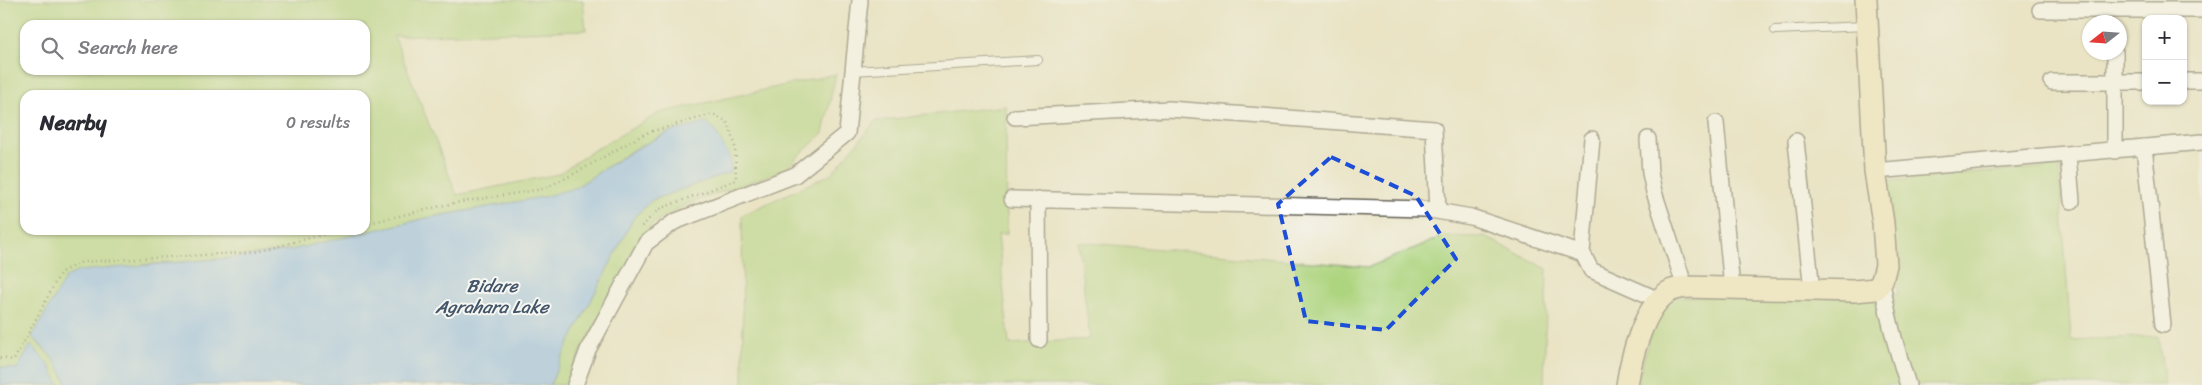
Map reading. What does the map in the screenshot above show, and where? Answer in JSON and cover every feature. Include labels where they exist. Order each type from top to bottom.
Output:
[{"type":"street","points":[[575,385],[588,350],[646,243],[674,222],[795,175],[847,133],[860,0]]},
{"type":"street","points":[[1627,385],[1630,364],[1649,312],[1670,290],[1685,287],[1854,291],[1876,289],[1882,281],[1886,265],[1883,223],[1875,171],[1866,0]]},
{"type":"street","points":[[2040,10],[2202,10]]},
{"type":"street","points":[[2115,151],[2116,60]]},
{"type":"street","points":[[2187,81],[2201,80]]},
{"type":"street","points":[[2052,82],[2142,82]]},
{"type":"street","points":[[1015,116],[1169,109],[1434,129],[1438,211]]},
{"type":"street","points":[[1716,123],[1732,288]]},
{"type":"street","points":[[1592,139],[1583,254],[1591,270],[1659,300]]},
{"type":"street","points":[[1648,139],[1650,173],[1654,192],[1685,287]]},
{"type":"street","points":[[1796,141],[1812,290]]},
{"type":"street","points":[[1875,171],[2202,142]]},
{"type":"street","points":[[2144,148],[2163,325]]},
{"type":"street","points":[[2068,155],[2072,201]]},
{"type":"street","points":[[1012,199],[1425,209],[1471,217],[1583,254]]},
{"type":"street","points":[[1038,199],[1039,340]]},
{"type":"street","points":[[1882,281],[1886,306],[1908,385]]},
{"type":"lane","points":[[1775,30],[1868,26]]},
{"type":"lane","points":[[853,71],[1038,60]]},
{"type":"path","points":[[370,223],[454,203],[543,189],[646,133],[713,114],[727,122],[736,142],[736,180],[659,209],[640,226],[636,235]]},
{"type":"path","points":[[0,358],[14,360],[61,272],[82,262],[255,252],[322,235]]},
{"type":"highlighted area","points":[[1331,157],[1416,196],[1456,259],[1386,330],[1306,321],[1278,204]]},
{"type":"green space","points":[[0,0],[583,0],[586,30],[394,36],[457,195],[558,174],[594,150],[659,113],[836,74],[823,133],[784,170],[687,204],[651,225],[580,353],[566,385],[550,385],[561,359],[634,217],[652,200],[730,172],[669,132],[631,151],[575,188],[543,197],[426,218],[370,231],[370,90],[20,90],[20,235],[354,235],[291,250],[242,257],[141,265],[32,337],[58,364],[67,385],[0,385]]},
{"type":"green space","points":[[1006,106],[1007,234],[998,234],[1009,344],[1090,339],[1078,242],[1369,267],[1444,236],[1486,237],[1547,269],[1544,385],[743,385],[742,215],[831,174],[876,121]]},
{"type":"green space","points":[[2059,166],[2071,340],[2158,336],[2165,385],[1637,385],[1655,316],[1673,297],[1898,294],[1887,181]]},
{"type":"water","name":"Bidare Agrahara Lake","points":[[707,123],[714,129],[731,160],[730,172],[652,200],[634,217],[561,359],[550,385],[67,385],[53,359],[32,337],[66,277],[79,271],[242,257],[291,250],[355,235],[370,235],[370,231],[427,218],[543,197],[575,188],[632,151],[669,132]]},
{"type":"water","points":[[31,345],[49,365],[59,385],[0,385],[0,367],[17,369]]}]
